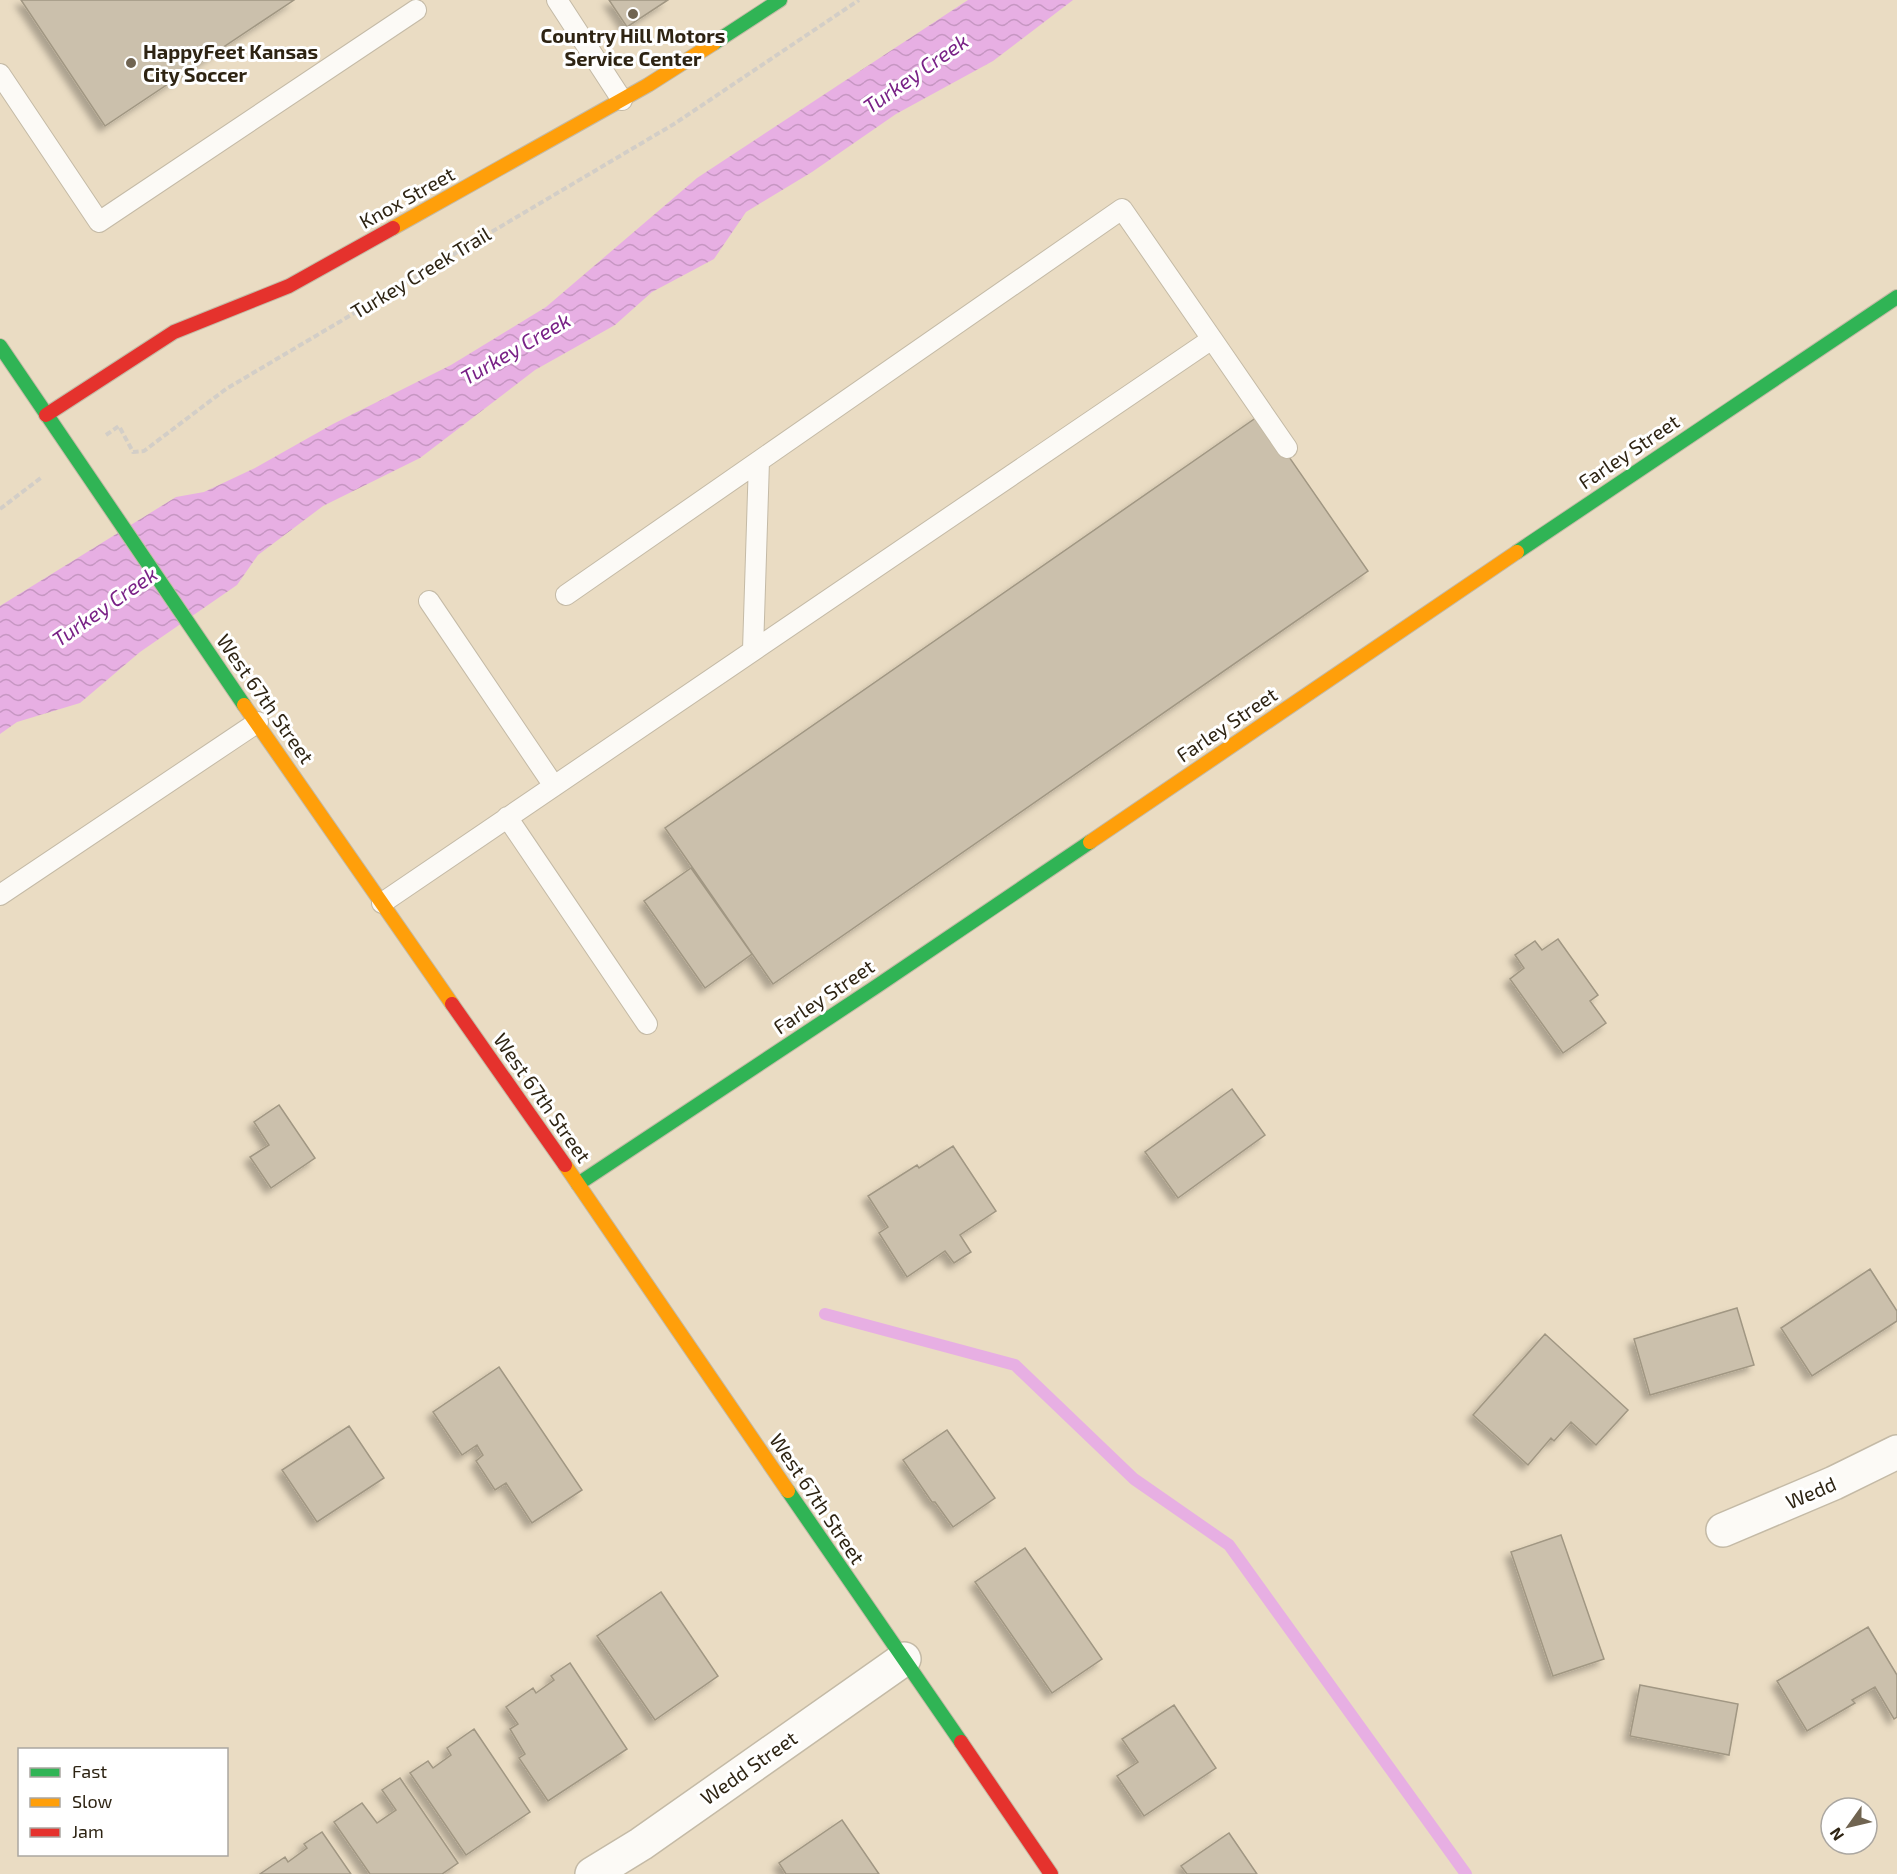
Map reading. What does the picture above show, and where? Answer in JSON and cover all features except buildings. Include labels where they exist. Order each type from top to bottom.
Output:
[{"type":"street","name":"Knox Street","points":[[46,415],[174,332],[289,286],[622,100],[780,0]]},
{"type":"street","name":"Farley Street","points":[[578,1184],[877,986],[1625,478],[1897,297]]},
{"type":"street","name":"West 67th Street","points":[[0,346],[209,654],[578,1184],[1051,1874]]},
{"type":"street","name":"Wedd","points":[[1723,1530],[1834,1483],[1897,1452]]},
{"type":"street","name":"Wedd Street","points":[[592,1874],[641,1844],[904,1659]]},
{"type":"lane","points":[[557,0],[622,100]]},
{"type":"lane","points":[[0,74],[99,222],[416,10]]},
{"type":"lane","points":[[566,595],[1122,210],[1287,448]]},
{"type":"lane","points":[[382,903],[1212,339]]},
{"type":"lane","points":[[753,650],[759,461]]},
{"type":"lane","points":[[429,601],[554,786]]},
{"type":"lane","points":[[0,895],[258,722]]},
{"type":"lane","points":[[507,818],[647,1024]]},
{"type":"path","name":"Turkey Creek Trail","points":[[0,509],[74,455],[119,426],[133,452],[144,451],[226,389],[674,124],[859,0]]},
{"type":"water","name":"Turkey Creek","points":[[968,0],[1073,0],[993,61],[896,114],[812,172],[746,212],[714,259],[652,292],[615,325],[535,370],[420,458],[323,506],[258,555],[237,585],[140,652],[80,703],[17,722],[0,734],[0,606],[176,497],[204,492],[255,468],[333,424],[451,365],[546,307],[697,178]]},
{"type":"waterway","points":[[825,1314],[1015,1365],[1134,1479],[1229,1545],[1466,1874]]},
{"type":"traffic: fast","points":[[714,43],[780,0]]},
{"type":"traffic: fast","points":[[1517,552],[1897,297]]},
{"type":"traffic: fast","points":[[0,346],[244,705]]},
{"type":"traffic: fast","points":[[578,1184],[1090,842]]},
{"type":"traffic: fast","points":[[788,1491],[961,1742]]},
{"type":"traffic: slow","points":[[393,228],[648,85],[714,43]]},
{"type":"traffic: slow","points":[[1090,842],[1517,552]]},
{"type":"traffic: slow","points":[[244,705],[452,1004]]},
{"type":"traffic: slow","points":[[565,1165],[788,1491]]},
{"type":"traffic: jam","points":[[46,415],[174,332],[289,286],[393,228]]},
{"type":"traffic: jam","points":[[452,1004],[565,1165]]},
{"type":"traffic: jam","points":[[961,1742],[1051,1874]]},
{"type":"place","name":"Country Hill Motors Service Center","points":[[633,14]]},
{"type":"place","name":"HappyFeet Kansas City Soccer","points":[[131,63]]}]
